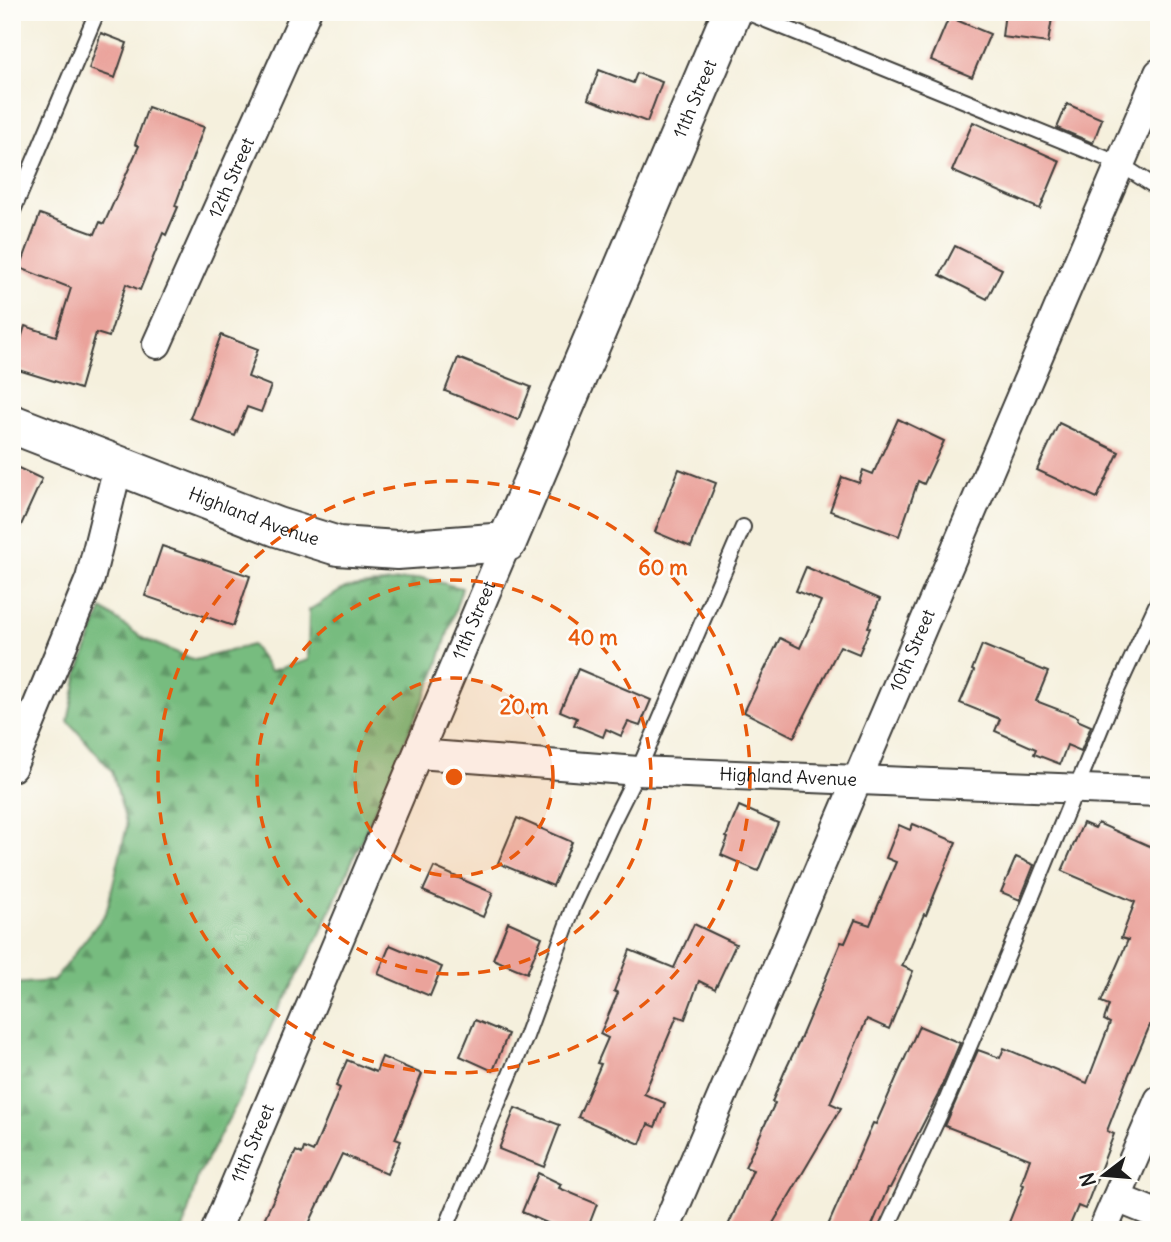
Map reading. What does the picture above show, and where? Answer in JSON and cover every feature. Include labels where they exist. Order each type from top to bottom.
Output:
[{"type":"street","name":"12th Street","points":[[157,344],[306,12]]},
{"type":"street","name":"11th Street","points":[[216,1230],[732,12]]},
{"type":"street","name":"10th Street","points":[[665,1230],[1159,73]]},
{"type":"street","name":"Highland Avenue","points":[[12,424],[277,527],[338,546],[397,550],[508,542]]},
{"type":"street","points":[[12,767],[90,579],[118,466]]},
{"type":"street","name":"Highland Avenue","points":[[418,754],[638,771],[1159,792]]},
{"type":"street","points":[[1103,1230],[1159,1100]]},
{"type":"street","points":[[1117,1198],[1159,1214]]},
{"type":"lane","points":[[12,213],[97,12]]},
{"type":"lane","points":[[746,12],[1120,164],[1159,189]]},
{"type":"lane","points":[[445,1230],[525,1039],[574,905],[638,771],[743,527]]},
{"type":"lane","points":[[886,1230],[962,1063],[1112,701],[1159,599]]},
{"type":"green space","points":[[422,578],[462,588],[436,671],[320,934],[276,1015],[241,1096],[198,1176],[183,1230],[12,1230],[12,984],[53,981],[106,913],[127,826],[112,771],[68,721],[78,674],[102,609],[144,639],[195,660],[252,645],[270,671],[308,660],[309,610],[345,588]]},
{"type":"building","points":[[1005,12],[1053,12],[1048,43],[1002,37]]},
{"type":"building","points":[[949,17],[990,34],[972,77],[931,60]]},
{"type":"building","points":[[101,33],[127,43],[115,78],[89,69]]},
{"type":"building","points":[[599,70],[633,83],[637,73],[662,82],[647,122],[588,99]]},
{"type":"building","points":[[1067,104],[1102,119],[1093,143],[1057,128]]},
{"type":"building","points":[[148,107],[204,127],[175,206],[178,207],[166,235],[163,233],[140,290],[126,284],[109,337],[96,333],[80,389],[12,368],[25,326],[56,336],[71,288],[20,268],[40,214],[95,234],[100,222],[104,224],[139,146],[135,144]]},
{"type":"building","points":[[973,122],[1060,161],[1040,209],[952,171]]},
{"type":"building","points":[[955,246],[1002,269],[987,299],[940,275]]},
{"type":"building","points":[[221,335],[258,349],[248,377],[271,386],[261,412],[247,407],[235,436],[190,418]]},
{"type":"building","points":[[458,358],[531,387],[518,420],[445,391]]},
{"type":"building","points":[[898,419],[944,441],[924,484],[918,481],[899,536],[830,511],[842,477],[859,483],[863,470],[873,474]]},
{"type":"building","points":[[1059,423],[1119,452],[1097,498],[1037,470]]},
{"type":"building","points":[[12,465],[42,479],[12,545]]},
{"type":"building","points":[[679,469],[716,483],[691,547],[655,532]]},
{"type":"building","points":[[162,546],[250,576],[233,626],[145,596]]},
{"type":"building","points":[[806,567],[880,599],[859,654],[840,646],[794,737],[744,712],[780,638],[800,648],[821,601],[796,591]]},
{"type":"building","points":[[982,645],[1048,672],[1036,701],[1078,717],[1077,720],[1091,726],[1081,751],[1067,745],[1060,764],[1034,754],[1036,749],[995,731],[1000,719],[960,703]]},
{"type":"building","points":[[578,669],[651,700],[640,726],[628,722],[621,736],[606,729],[603,737],[574,725],[577,718],[560,711]]},
{"type":"building","points":[[739,806],[778,823],[758,871],[721,855]]},
{"type":"building","points":[[517,818],[572,842],[553,886],[498,863]]},
{"type":"building","points":[[1083,823],[1095,828],[1098,823],[1156,849],[1159,847],[1159,1029],[1150,1025],[1127,1079],[1107,1131],[1114,1134],[1085,1209],[1078,1206],[1068,1230],[1006,1230],[1024,1185],[1021,1184],[1030,1159],[945,1126],[978,1050],[1000,1058],[1004,1048],[1087,1083],[1110,1023],[1104,1020],[1109,1005],[1101,1002],[1128,940],[1121,938],[1135,902],[1062,871]]},
{"type":"building","points":[[913,824],[956,842],[902,966],[913,971],[889,1029],[867,1019],[830,1103],[841,1108],[769,1230],[726,1230],[753,1170],[745,1167],[775,1103],[772,1102],[841,942],[845,943],[855,920],[870,925],[896,862],[886,858],[899,825],[910,830]]},
{"type":"building","points":[[1016,857],[1034,865],[1020,900],[1001,892]]},
{"type":"building","points":[[434,867],[493,893],[483,917],[423,891]]},
{"type":"building","points":[[508,922],[542,937],[527,973],[493,959]]},
{"type":"building","points":[[694,924],[736,944],[715,989],[699,981],[685,1019],[677,1016],[644,1094],[665,1103],[655,1127],[648,1124],[640,1144],[578,1117],[601,1064],[597,1063],[608,1038],[600,1034],[618,993],[614,991],[630,950],[674,968]]},
{"type":"building","points":[[390,945],[442,967],[430,996],[378,974]]},
{"type":"building","points":[[475,1020],[508,1034],[493,1071],[460,1056]]},
{"type":"building","points":[[919,1026],[960,1043],[938,1095],[888,1188],[870,1230],[826,1230],[873,1123],[876,1124]]},
{"type":"building","points":[[382,1057],[422,1074],[395,1139],[401,1141],[387,1174],[342,1154],[306,1230],[259,1230],[296,1151],[302,1154],[304,1148],[313,1152],[340,1088],[336,1086],[347,1060],[376,1072]]},
{"type":"building","points":[[515,1108],[560,1125],[544,1167],[499,1149]]},
{"type":"building","points":[[538,1173],[561,1184],[559,1188],[597,1204],[587,1230],[563,1230],[522,1212]]}]
